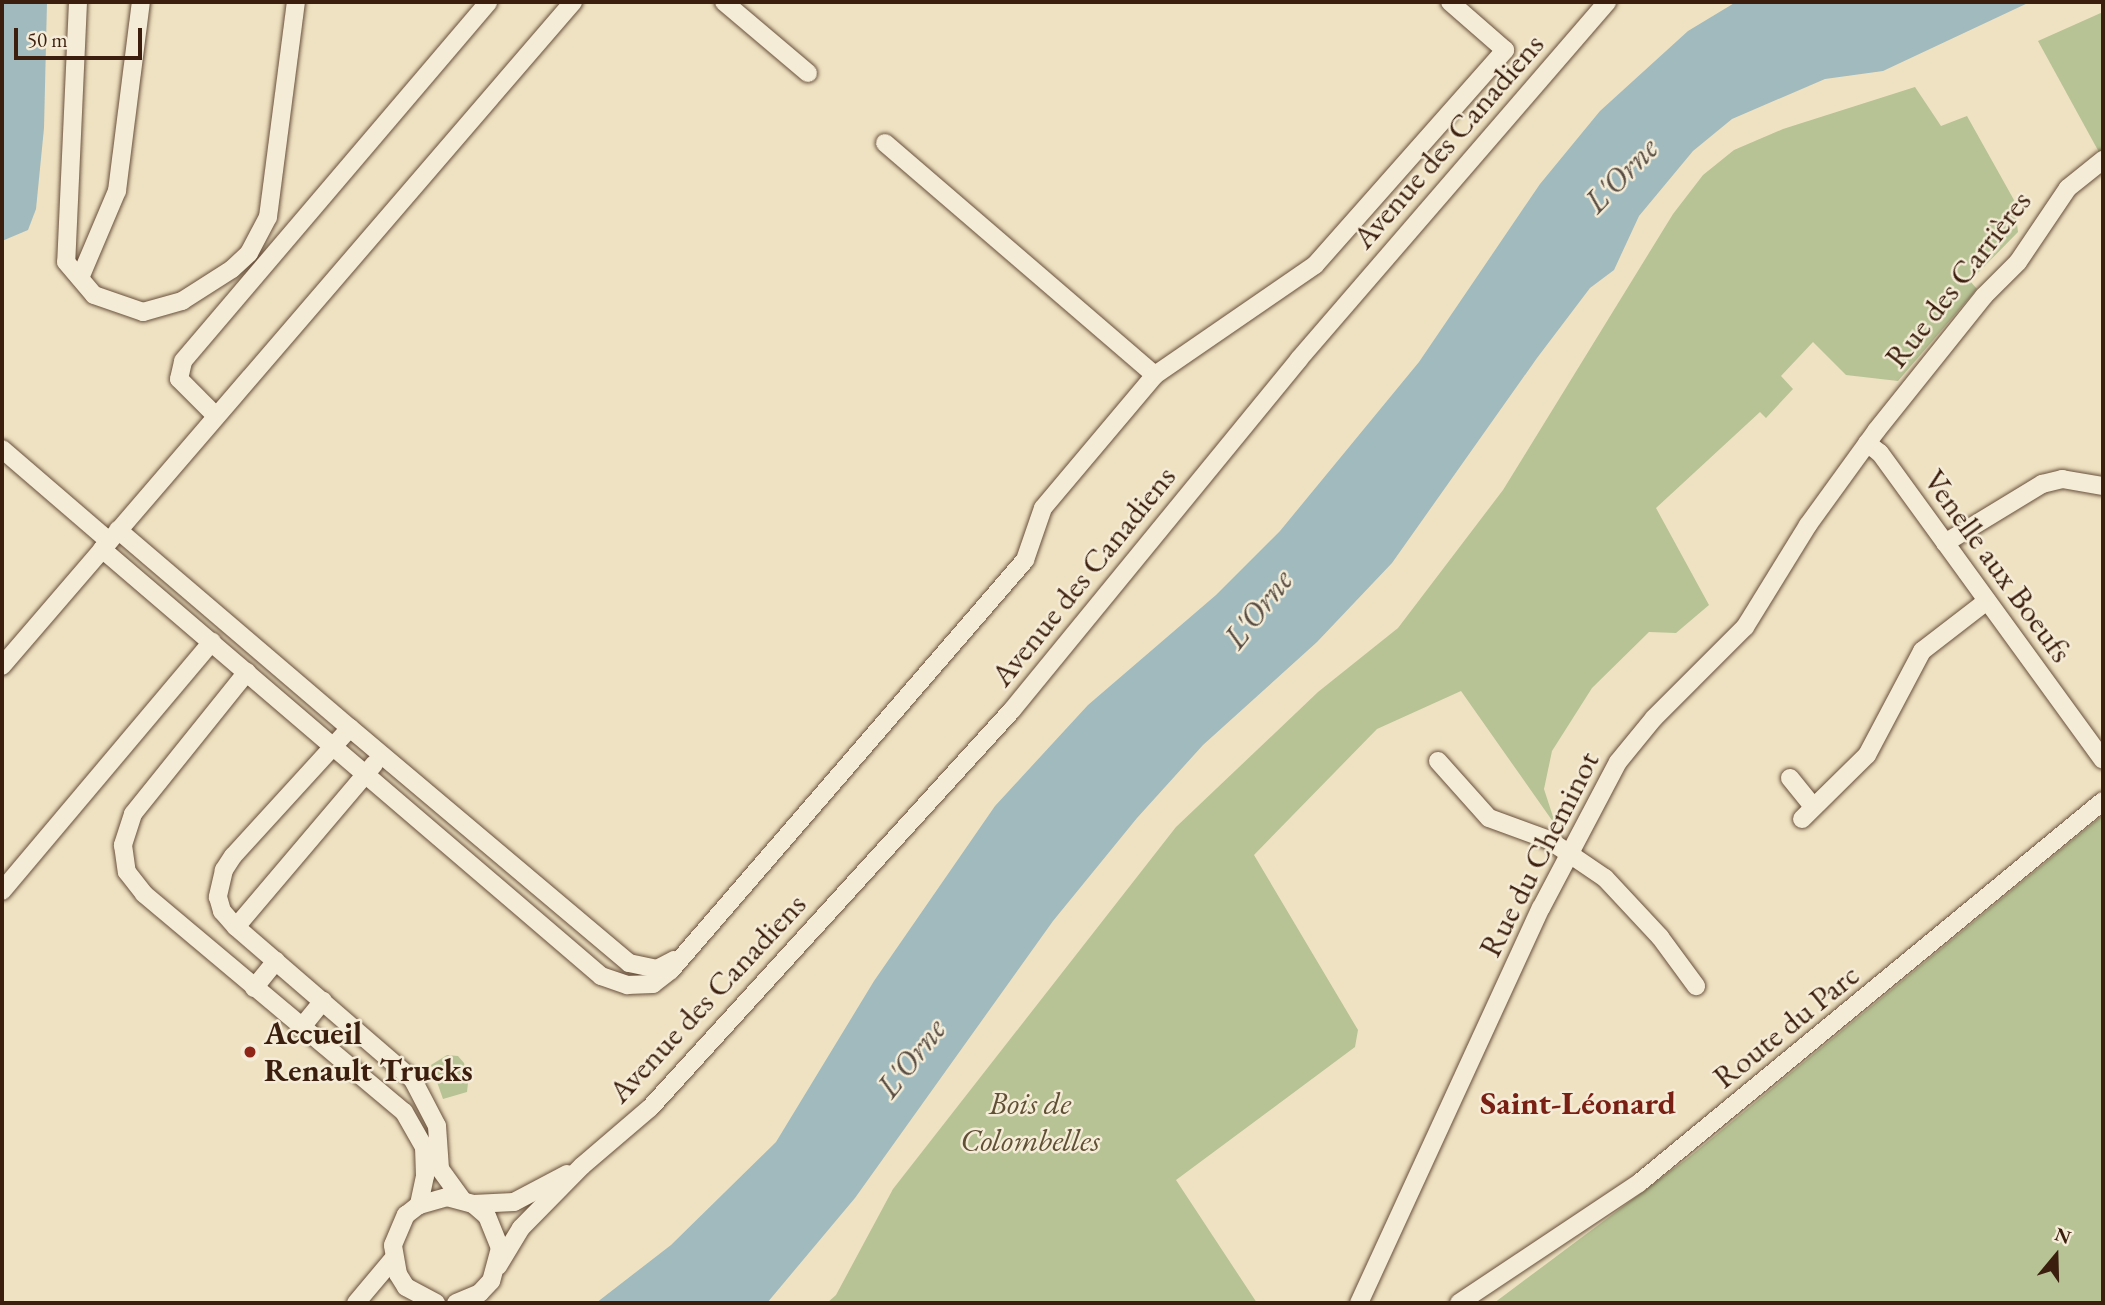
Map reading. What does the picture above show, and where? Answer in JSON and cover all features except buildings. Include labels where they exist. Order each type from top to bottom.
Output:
[{"type":"street","points":[[78,2],[66,262],[94,295],[143,312],[182,301],[249,253],[268,217],[296,2]]},
{"type":"street","points":[[80,278],[117,191],[141,2]]},
{"type":"street","points":[[216,416],[179,379],[184,361],[488,2]]},
{"type":"street","points":[[2,666],[573,2]]},
{"type":"street","points":[[724,2],[808,74]]},
{"type":"street","points":[[109,540],[212,642],[601,976],[642,987],[662,978],[683,956],[1025,560],[1043,508],[1155,374],[1315,265],[1505,50],[1450,2]]},
{"type":"street","name":"Avenue des Canadiens","points":[[456,1303],[480,1293],[522,1228],[582,1166],[650,1108],[1012,710],[1299,359],[1607,2]]},
{"type":"street","points":[[885,143],[1155,374]]},
{"type":"street","name":"Rue des Carrières","points":[[1867,443],[1984,296],[2018,262],[2067,188],[2102,163]]},
{"type":"street","points":[[249,253],[264,266]]},
{"type":"street","name":"Venelle aux Boeufs","points":[[1867,443],[1945,543],[2103,760]]},
{"type":"street","name":"Rue du Cheminot","points":[[1359,1303],[1571,852],[1618,761],[1654,718],[1745,627],[1808,525],[1867,443]]},
{"type":"street","points":[[2,449],[109,540],[382,754],[629,963],[657,969],[683,956]]},
{"type":"street","points":[[1945,543],[2042,484],[2062,479],[2103,486]]},
{"type":"street","points":[[1790,778],[1808,812],[1867,755],[1923,651],[1987,601]]},
{"type":"street","points":[[2,891],[212,642]]},
{"type":"street","points":[[247,672],[143,799],[123,845],[127,872],[144,894],[300,1028],[391,1099],[422,1137],[425,1176],[419,1205],[397,1229],[393,1259],[356,1303]]},
{"type":"street","points":[[350,728],[224,870],[218,897],[222,911],[236,927],[413,1080],[437,1126],[440,1169],[496,1231],[498,1266]]},
{"type":"street","points":[[236,927],[382,754]]},
{"type":"street","points":[[1438,761],[1489,818],[1571,852],[1614,888],[1660,937],[1696,986]]},
{"type":"street","name":"Route du Parc","points":[[1459,1303],[1649,1175],[2103,801]]},
{"type":"street","points":[[254,988],[276,961]]},
{"type":"street","points":[[300,1028],[323,1001]]},
{"type":"street","points":[[391,1099],[413,1080]]},
{"type":"street","name":"Avenue des Canadiens","points":[[419,1205],[447,1197],[468,1202],[514,1202],[582,1166]]},
{"type":"street","points":[[393,1259],[406,1287],[434,1303]]},
{"type":"street","points":[[405,1303],[434,1303]]},
{"type":"green space","points":[[2103,12],[2103,151],[2100,154],[2038,41]]},
{"type":"green space","name":"Bois de Colombelles","points":[[1915,87],[1941,126],[1967,116],[2014,200],[2018,232],[1970,281],[1977,289],[1898,381],[1846,375],[1813,342],[1781,376],[1793,389],[1766,418],[1760,412],[1656,508],[1709,605],[1676,633],[1649,632],[1592,688],[1552,751],[1544,789],[1556,826],[1461,691],[1377,729],[1254,855],[1358,1030],[1355,1047],[1176,1180],[1257,1303],[827,1303],[836,1295],[893,1189],[1176,827],[1318,692],[1398,628],[1503,490],[1673,214],[1703,175],[1734,150],[1783,129]]},
{"type":"green space","points":[[2103,815],[2103,1303],[1494,1303],[1688,1158]]},
{"type":"green space","points":[[447,1055],[458,1056],[464,1063],[468,1083],[467,1092],[443,1099],[431,1065]]},
{"type":"water","points":[[2,2],[47,2],[44,128],[36,209],[28,230],[2,241]]},
{"type":"water","name":"L'Orne","points":[[1736,2],[2030,2],[1883,71],[1825,79],[1732,119],[1693,151],[1639,216],[1614,270],[1590,288],[1537,358],[1392,563],[1317,642],[1203,745],[1137,818],[1053,921],[855,1198],[767,1303],[596,1303],[671,1245],[776,1142],[874,981],[995,806],[1088,705],[1216,595],[1280,531],[1419,362],[1540,184],[1600,111],[1688,31]]},
{"type":"place","name":"Accueil Renault Trucks","points":[[250,1052]]},
{"type":"district","name":"Saint-Léonard","points":[[1578,1103]]}]
